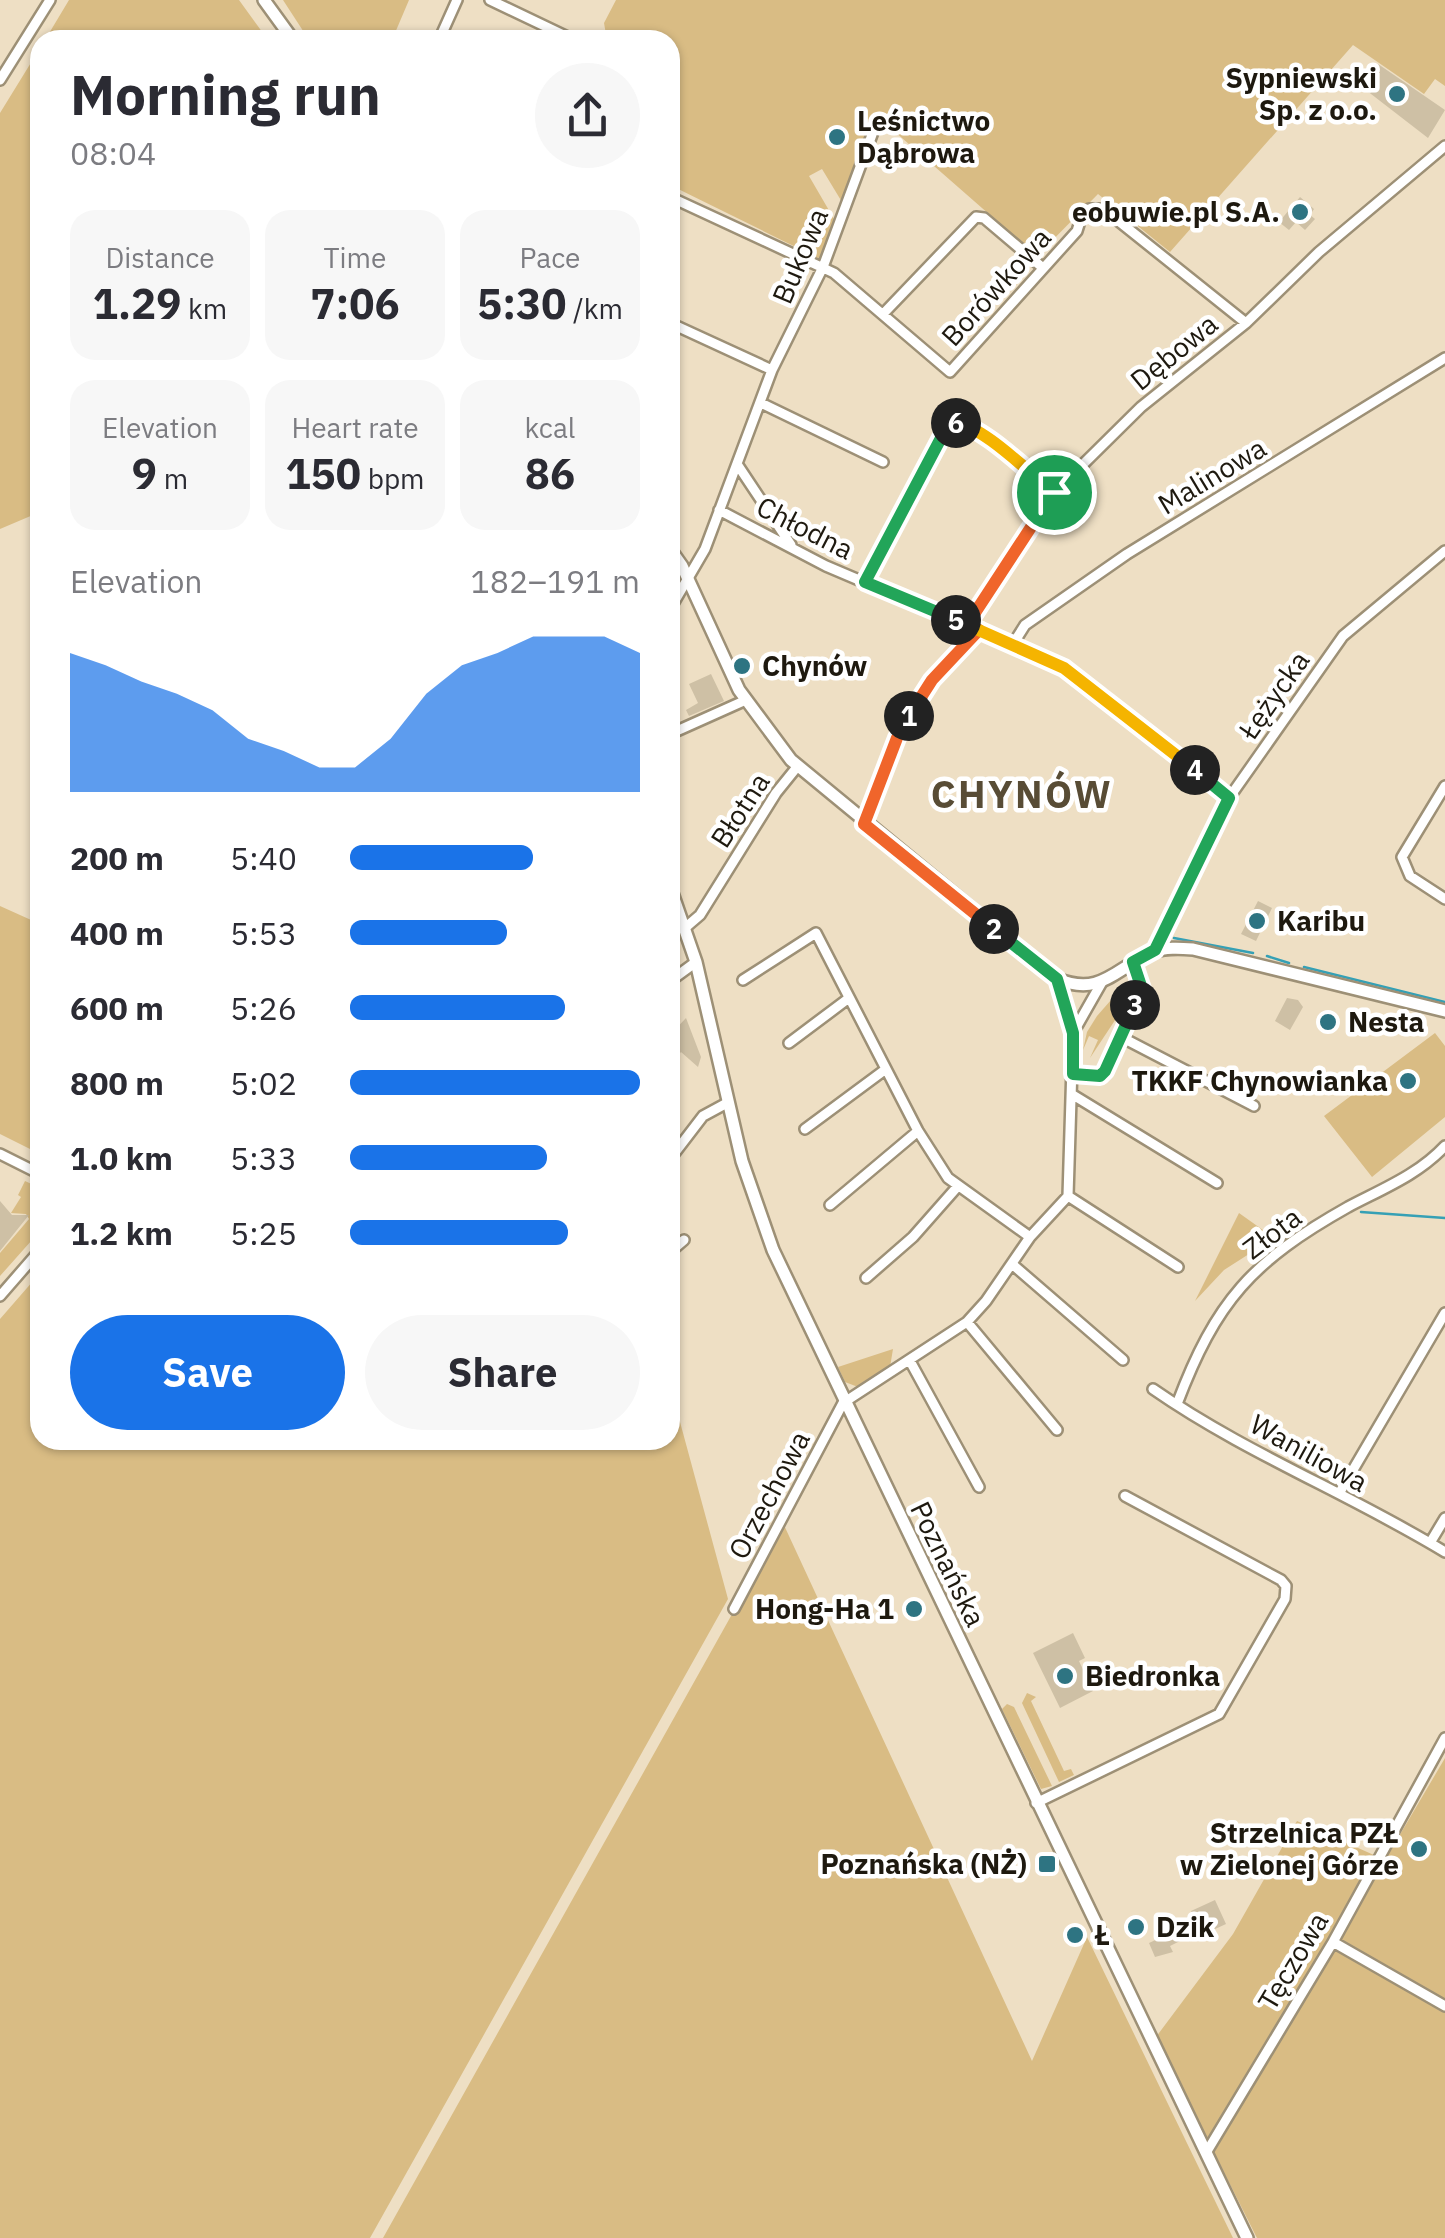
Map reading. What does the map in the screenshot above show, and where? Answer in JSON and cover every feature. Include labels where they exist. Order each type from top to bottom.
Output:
[{"type":"street","points":[[31,30],[50,0]]},
{"type":"street","points":[[264,0],[286,30]]},
{"type":"street","points":[[444,30],[457,0]]},
{"type":"street","points":[[490,0],[553,30]]},
{"type":"street","points":[[0,80],[30,32]]},
{"type":"street","name":"Bukowa","points":[[680,591],[704,549],[772,370],[823,267],[876,124]]},
{"type":"street","name":"Dębowa","points":[[967,625],[1054,492],[1141,407],[1246,323],[1319,252],[1445,146]]},
{"type":"street","name":"Borówkowa","points":[[680,202],[834,272],[950,372],[1078,231],[1082,215],[1089,208],[1100,210],[1246,323]]},
{"type":"street","points":[[883,314],[976,216],[984,218],[1042,268]]},
{"type":"street","points":[[680,328],[772,370]]},
{"type":"street","name":"Malinowa","points":[[1013,644],[1025,625],[1127,554],[1445,358]]},
{"type":"street","points":[[761,403],[882,462]]},
{"type":"street","points":[[865,582],[941,438],[955,423],[969,424],[987,436],[1054,492]]},
{"type":"street","points":[[737,464],[794,550]]},
{"type":"street","name":"Chłodna","points":[[719,510],[794,550],[1013,644],[1083,680],[1229,798]]},
{"type":"street","name":"Łężycka","points":[[1155,950],[1229,798],[1343,636],[1445,550]]},
{"type":"street","points":[[680,565],[746,700],[797,767],[1057,979],[1080,986],[1102,982],[1155,950],[1205,951],[1445,1010]]},
{"type":"street","points":[[864,824],[897,738],[932,680],[979,630]]},
{"type":"street","points":[[680,730],[746,700]]},
{"type":"street","name":"Błotna","points":[[686,928],[700,916],[776,792],[797,767]]},
{"type":"street","points":[[1445,786],[1402,857],[1410,876],[1445,899]]},
{"type":"street","name":"Poznańska","points":[[680,913],[696,962],[727,1103],[772,1250],[842,1403],[1247,2238]]},
{"type":"street","points":[[743,980],[816,933],[918,1131],[958,1186],[1030,1237]]},
{"type":"street","points":[[680,974],[696,962]]},
{"type":"street","points":[[1073,1074],[1100,1076],[1121,1037],[1142,989],[1133,962]]},
{"type":"street","points":[[842,1403],[967,1322],[1030,1237],[1068,1196],[1073,1033],[1057,979]]},
{"type":"street","points":[[1073,1033],[1102,982]]},
{"type":"street","points":[[789,1043],[849,998]]},
{"type":"street","points":[[1121,1037],[1254,1106]]},
{"type":"street","points":[[805,1129],[886,1068]]},
{"type":"street","points":[[1073,1095],[1217,1183]]},
{"type":"street","points":[[680,1146],[704,1116],[727,1103]]},
{"type":"street","points":[[830,1205],[918,1131]]},
{"type":"street","name":"Złota","points":[[1178,1404],[1219,1312],[1258,1269],[1295,1240],[1387,1189],[1445,1146]]},
{"type":"street","points":[[0,1154],[30,1169]]},
{"type":"street","points":[[866,1278],[913,1237],[958,1186]]},
{"type":"street","points":[[1068,1196],[1178,1267]]},
{"type":"street","points":[[680,1243],[684,1240]]},
{"type":"street","points":[[0,1296],[30,1262]]},
{"type":"street","points":[[1012,1264],[1122,1360]]},
{"type":"street","points":[[1340,1492],[1445,1313]]},
{"type":"street","points":[[967,1322],[1057,1430]]},
{"type":"street","points":[[910,1360],[979,1487]]},
{"type":"street","name":"Waniliowa","points":[[1154,1389],[1246,1444],[1445,1552]]},
{"type":"street","name":"Orzechowa","points":[[734,1609],[842,1403]]},
{"type":"street","points":[[1036,1803],[1219,1714],[1286,1599],[1286,1586],[1281,1580],[1126,1496]]},
{"type":"street","points":[[1430,1543],[1445,1518]]},
{"type":"street","name":"Tęczowa","points":[[1206,2153],[1332,1942],[1445,1738]]},
{"type":"street","points":[[1332,1942],[1445,2006]]},
{"type":"shaded area","points":[[69,0],[239,0],[261,30],[51,30]]},
{"type":"shaded area","points":[[283,0],[409,0],[396,30],[302,30]]},
{"type":"shaded area","points":[[616,0],[1445,0],[1445,86],[1435,79],[1424,94],[1353,45],[1170,252],[1098,194],[1037,256],[878,117],[845,207],[822,169],[809,176],[834,219],[820,259],[680,190],[680,30],[605,30],[604,23]]},
{"type":"shaded area","points":[[30,64],[30,516],[0,529],[0,113]]},
{"type":"shaded area","points":[[0,906],[30,920],[30,1149],[0,1134]]},
{"type":"shaded area","points":[[1125,984],[1133,984],[1133,993],[1090,1058],[1098,1040],[1089,1036],[1083,1050],[1087,1032]]},
{"type":"shaded area","name":"TKKF Chynowianka","points":[[1435,1033],[1445,1046],[1445,1117],[1372,1177],[1324,1116]]},
{"type":"shaded area","points":[[25,1181],[30,1183],[30,1242],[0,1276],[0,1253],[29,1219],[26,1214],[11,1213],[21,1197],[18,1195]]},
{"type":"shaded area","points":[[1239,1213],[1274,1238],[1224,1270],[1195,1301]]},
{"type":"shaded area","points":[[30,1284],[30,1450],[680,1450],[680,1422],[728,1599],[370,2238],[0,2238],[0,1319]]},
{"type":"shaded area","points":[[893,1349],[890,1367],[858,1387],[845,1382],[838,1367]]},
{"type":"shaded area","points":[[783,1523],[1032,2061],[1087,1937],[1233,2238],[383,2238]]},
{"type":"shaded area","points":[[1027,1693],[1036,1697],[1031,1701],[1064,1771],[1071,1769],[1074,1775],[1059,1782],[1022,1703]]},
{"type":"shaded area","points":[[1007,1704],[1014,1707],[1052,1786],[1041,1789],[1002,1709]]},
{"type":"shaded area","points":[[1445,1758],[1445,2238],[1257,2238],[1156,2037],[1233,1934],[1297,1821],[1383,1859],[1368,1889]]},
{"type":"building","name":"Sypniewski Sp. z o.o.","points":[[1378,64],[1445,110],[1428,138],[1362,87]]},
{"type":"building","name":"eobuwie.pl S.A.","points":[[1300,197],[1314,209],[1310,215],[1315,219],[1305,230],[1296,222],[1289,230],[1279,222]]},
{"type":"building","points":[[711,674],[724,701],[689,716],[686,710],[698,703],[689,684]]},
{"type":"building","name":"Karibu","points":[[1258,901],[1272,908],[1256,941],[1241,934]]},
{"type":"building","points":[[1287,998],[1298,1000],[1303,1007],[1290,1030],[1275,1021]]},
{"type":"building","points":[[686,1018],[701,1057],[698,1067],[680,1053],[680,1024]]},
{"type":"building","points":[[0,1201],[12,1215],[29,1215],[0,1251]]},
{"type":"building","name":"Biedronka","points":[[1073,1633],[1085,1658],[1079,1661],[1093,1691],[1060,1708],[1033,1653]]},
{"type":"building","points":[[1215,1900],[1226,1924],[1202,1935],[1200,1931],[1170,1946],[1173,1952],[1155,1957],[1149,1943],[1196,1921],[1191,1911]]},
{"type":"waterway","points":[[1174,938],[1253,953]]},
{"type":"waterway","points":[[1267,956],[1289,963]]},
{"type":"waterway","points":[[1304,967],[1445,1002]]},
{"type":"waterway","points":[[1361,1212],[1445,1218]]},
{"type":"place","name":"Sypniewski Sp. z o.o.","points":[[1397,94]]},
{"type":"place","name":"Leśnictwo Dąbrowa","points":[[837,137]]},
{"type":"place","name":"eobuwie.pl S.A.","points":[[1300,212]]},
{"type":"place","name":"Chynów","points":[[742,666]]},
{"type":"place","name":"Karibu","points":[[1257,921]]},
{"type":"place","name":"Nesta","points":[[1328,1022]]},
{"type":"place","name":"TKKF Chynowianka","points":[[1408,1081]]},
{"type":"place","name":"Hong-Ha 1","points":[[914,1609]]},
{"type":"place","name":"Biedronka","points":[[1065,1676]]},
{"type":"place","name":"Strzelnica PZŁ w Zielonej Górze","points":[[1419,1849]]},
{"type":"place","name":"Poznańska (NŻ)","points":[[1047,1864]]},
{"type":"place","name":"Dzik","points":[[1136,1927]]},
{"type":"place","name":"Ł","points":[[1075,1935]]},
{"type":"district","name":"CHYNÓW","points":[[1022,795]]},
{"type":"route","points":[[1054,492],[967,625],[979,630],[932,680],[911,713],[897,738],[864,824],[1057,979],[1073,1033],[1073,1074],[1100,1076],[1142,989],[1133,962],[1155,950],[1229,798],[1101,694],[1060,666],[1046,658],[985,632],[967,625],[926,608],[924,606],[865,582],[941,438],[955,423],[969,424],[987,436],[1054,492]]}]
